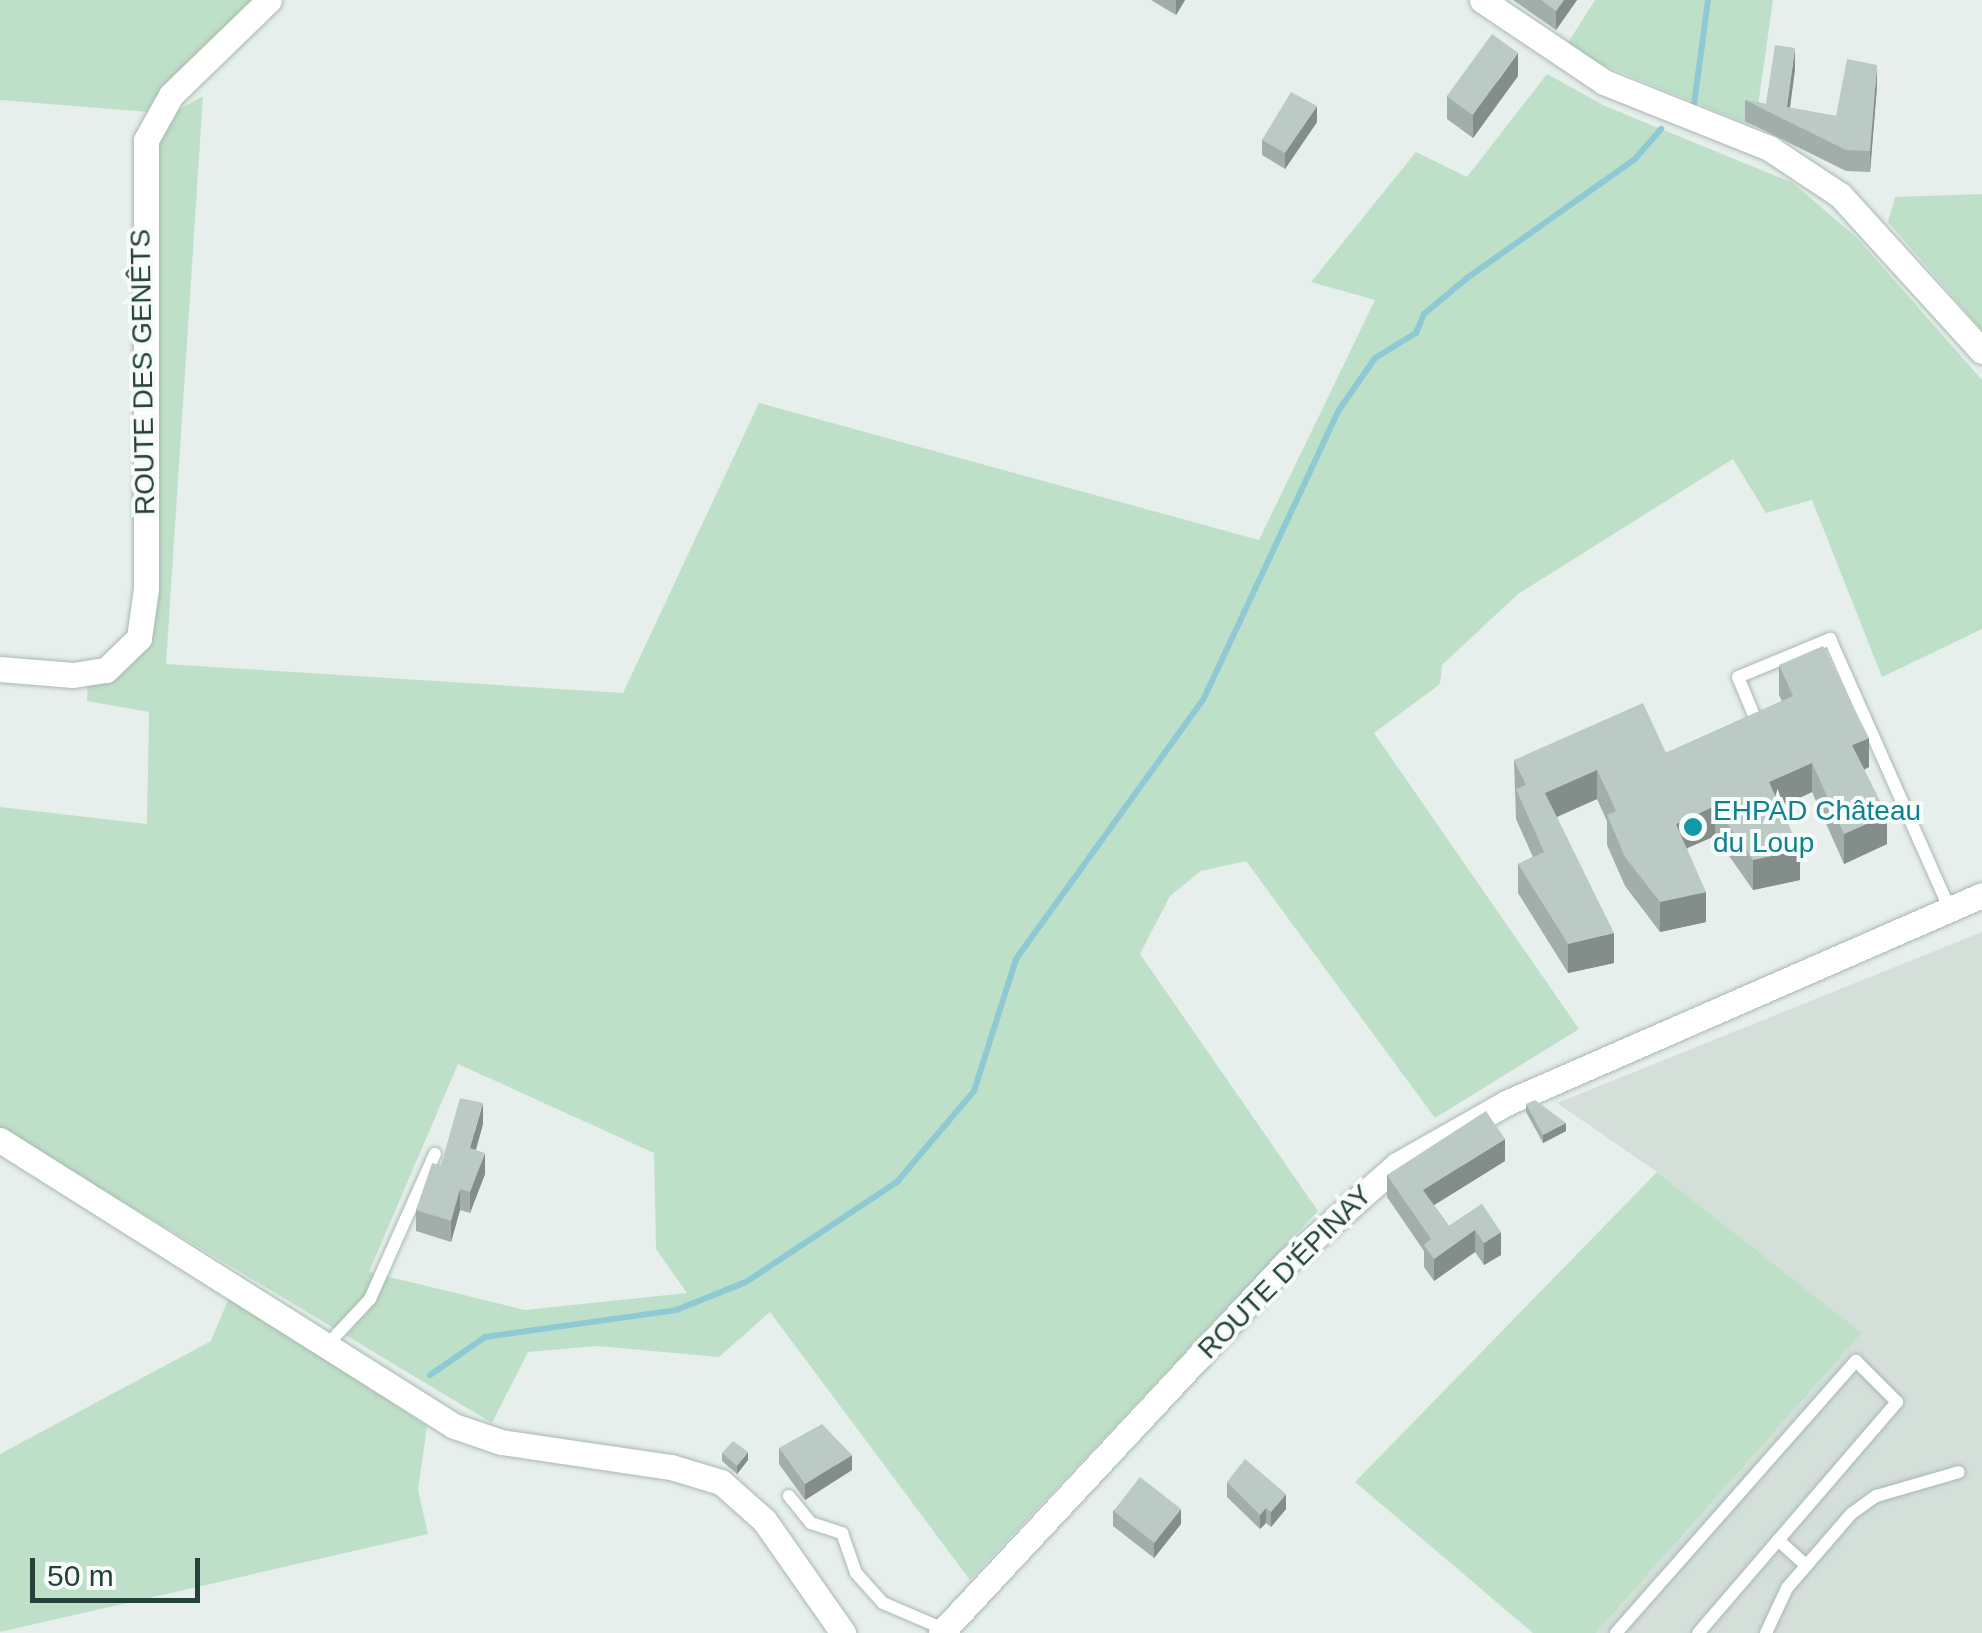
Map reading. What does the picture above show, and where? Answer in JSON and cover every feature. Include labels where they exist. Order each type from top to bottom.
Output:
[{"type":"street","name":"ROUTE DES GENÊTS","points":[[0,668],[72,676],[106,670],[139,638],[146,590],[146,140],[171,95],[269,0]]},
{"type":"street","points":[[1482,0],[1604,82],[1769,148],[1840,194],[1982,352]]},
{"type":"street","name":"ROUTE D'ÉPINAY","points":[[942,1631],[1288,1261],[1397,1165],[1521,1096],[1982,895]]},
{"type":"street","points":[[0,1140],[421,1408],[478,1435],[671,1467],[721,1482],[764,1520],[844,1633]]},
{"type":"lane","points":[[1755,718],[1738,677],[1830,639],[1949,908]]},
{"type":"lane","points":[[327,1345],[370,1299],[435,1154]]},
{"type":"lane","points":[[1616,1633],[1856,1361],[1897,1402],[1698,1633]]},
{"type":"lane","points":[[1766,1633],[1772,1611],[1850,1514],[1876,1496],[1960,1472]]},
{"type":"lane","points":[[789,1496],[811,1523],[842,1532],[856,1574],[883,1603],[942,1631]]},
{"type":"lane","points":[[1778,1540],[1806,1565]]},
{"type":"shaded area","points":[[1982,932],[1982,1633],[1596,1633],[1862,1333],[1657,1172],[1557,1103]]},
{"type":"green space","points":[[0,0],[259,0],[148,112],[0,100]]},
{"type":"green space","points":[[1595,0],[1773,0],[1755,127],[1564,49]]},
{"type":"green space","points":[[1547,74],[1605,106],[1793,183],[1857,238],[1982,380],[1982,629],[1882,677],[1812,500],[1766,513],[1733,459],[1518,594],[1442,665],[1440,684],[1374,733],[1579,1029],[1435,1118],[1246,861],[1201,871],[1170,896],[1140,954],[1318,1211],[970,1580],[770,1312],[719,1357],[597,1346],[528,1352],[492,1423],[0,1128],[0,807],[147,824],[149,712],[87,701],[88,681],[120,672],[145,641],[148,180],[161,120],[203,96],[166,664],[623,693],[759,403],[1259,540],[1375,300],[1311,282],[1416,152],[1467,177]],"holes":[[[458,1064],[654,1153],[656,1249],[687,1293],[525,1310],[369,1272]]]},
{"type":"green space","points":[[1982,194],[1982,330],[1888,222],[1895,197]]},
{"type":"green space","points":[[1657,1172],[1862,1333],[1596,1633],[1533,1633],[1355,1482]]},
{"type":"green space","points":[[230,1295],[427,1426],[418,1490],[428,1534],[0,1632],[0,1454],[211,1341]]},
{"type":"building","points":[[1541,0],[1564,0],[1556,11]]},
{"type":"building","points":[[1492,34],[1518,53],[1473,115],[1447,96]]},
{"type":"building","points":[[1775,45],[1795,48],[1787,107],[1836,116],[1847,59],[1877,65],[1870,151],[1846,150],[1745,100],[1766,104]]},
{"type":"building","points":[[1291,92],[1317,106],[1285,153],[1262,140]]},
{"type":"building","name":"EHPAD Château du Loup","points":[[1823,646],[1869,738],[1852,745],[1887,815],[1844,834],[1812,763],[1769,782],[1800,850],[1753,860],[1715,806],[1676,824],[1706,892],[1660,902],[1625,857],[1607,815],[1616,811],[1597,770],[1545,793],[1614,933],[1568,944],[1518,864],[1544,852],[1516,789],[1526,785],[1514,760],[1643,703],[1666,753],[1793,696],[1779,665]]},
{"type":"building","points":[[460,1098],[483,1103],[470,1148],[485,1153],[470,1192],[460,1189],[451,1221],[416,1210],[432,1163],[441,1165]]},
{"type":"building","points":[[1535,1100],[1566,1123],[1543,1135],[1526,1104]]},
{"type":"building","points":[[1486,1111],[1505,1139],[1423,1190],[1449,1226],[1482,1204],[1501,1232],[1484,1243],[1475,1230],[1434,1259],[1424,1245],[1431,1239],[1387,1175]]},
{"type":"building","points":[[822,1424],[852,1455],[805,1484],[779,1448]]},
{"type":"building","points":[[733,1441],[748,1452],[737,1466],[722,1453]]},
{"type":"building","points":[[1245,1459],[1286,1494],[1271,1512],[1266,1508],[1260,1515],[1227,1482]]},
{"type":"building","points":[[1140,1477],[1181,1509],[1155,1543],[1114,1511]]},
{"type":"waterway","points":[[1694,105],[1708,0]]},
{"type":"waterway","points":[[430,1375],[485,1337],[676,1310],[746,1282],[897,1182],[974,1091],[1016,959],[1203,700],[1339,410],[1375,358],[1416,333],[1424,314],[1467,278],[1635,159],[1661,129]]},
{"type":"place","name":"EHPAD Château du Loup","points":[[1693,827]]}]
